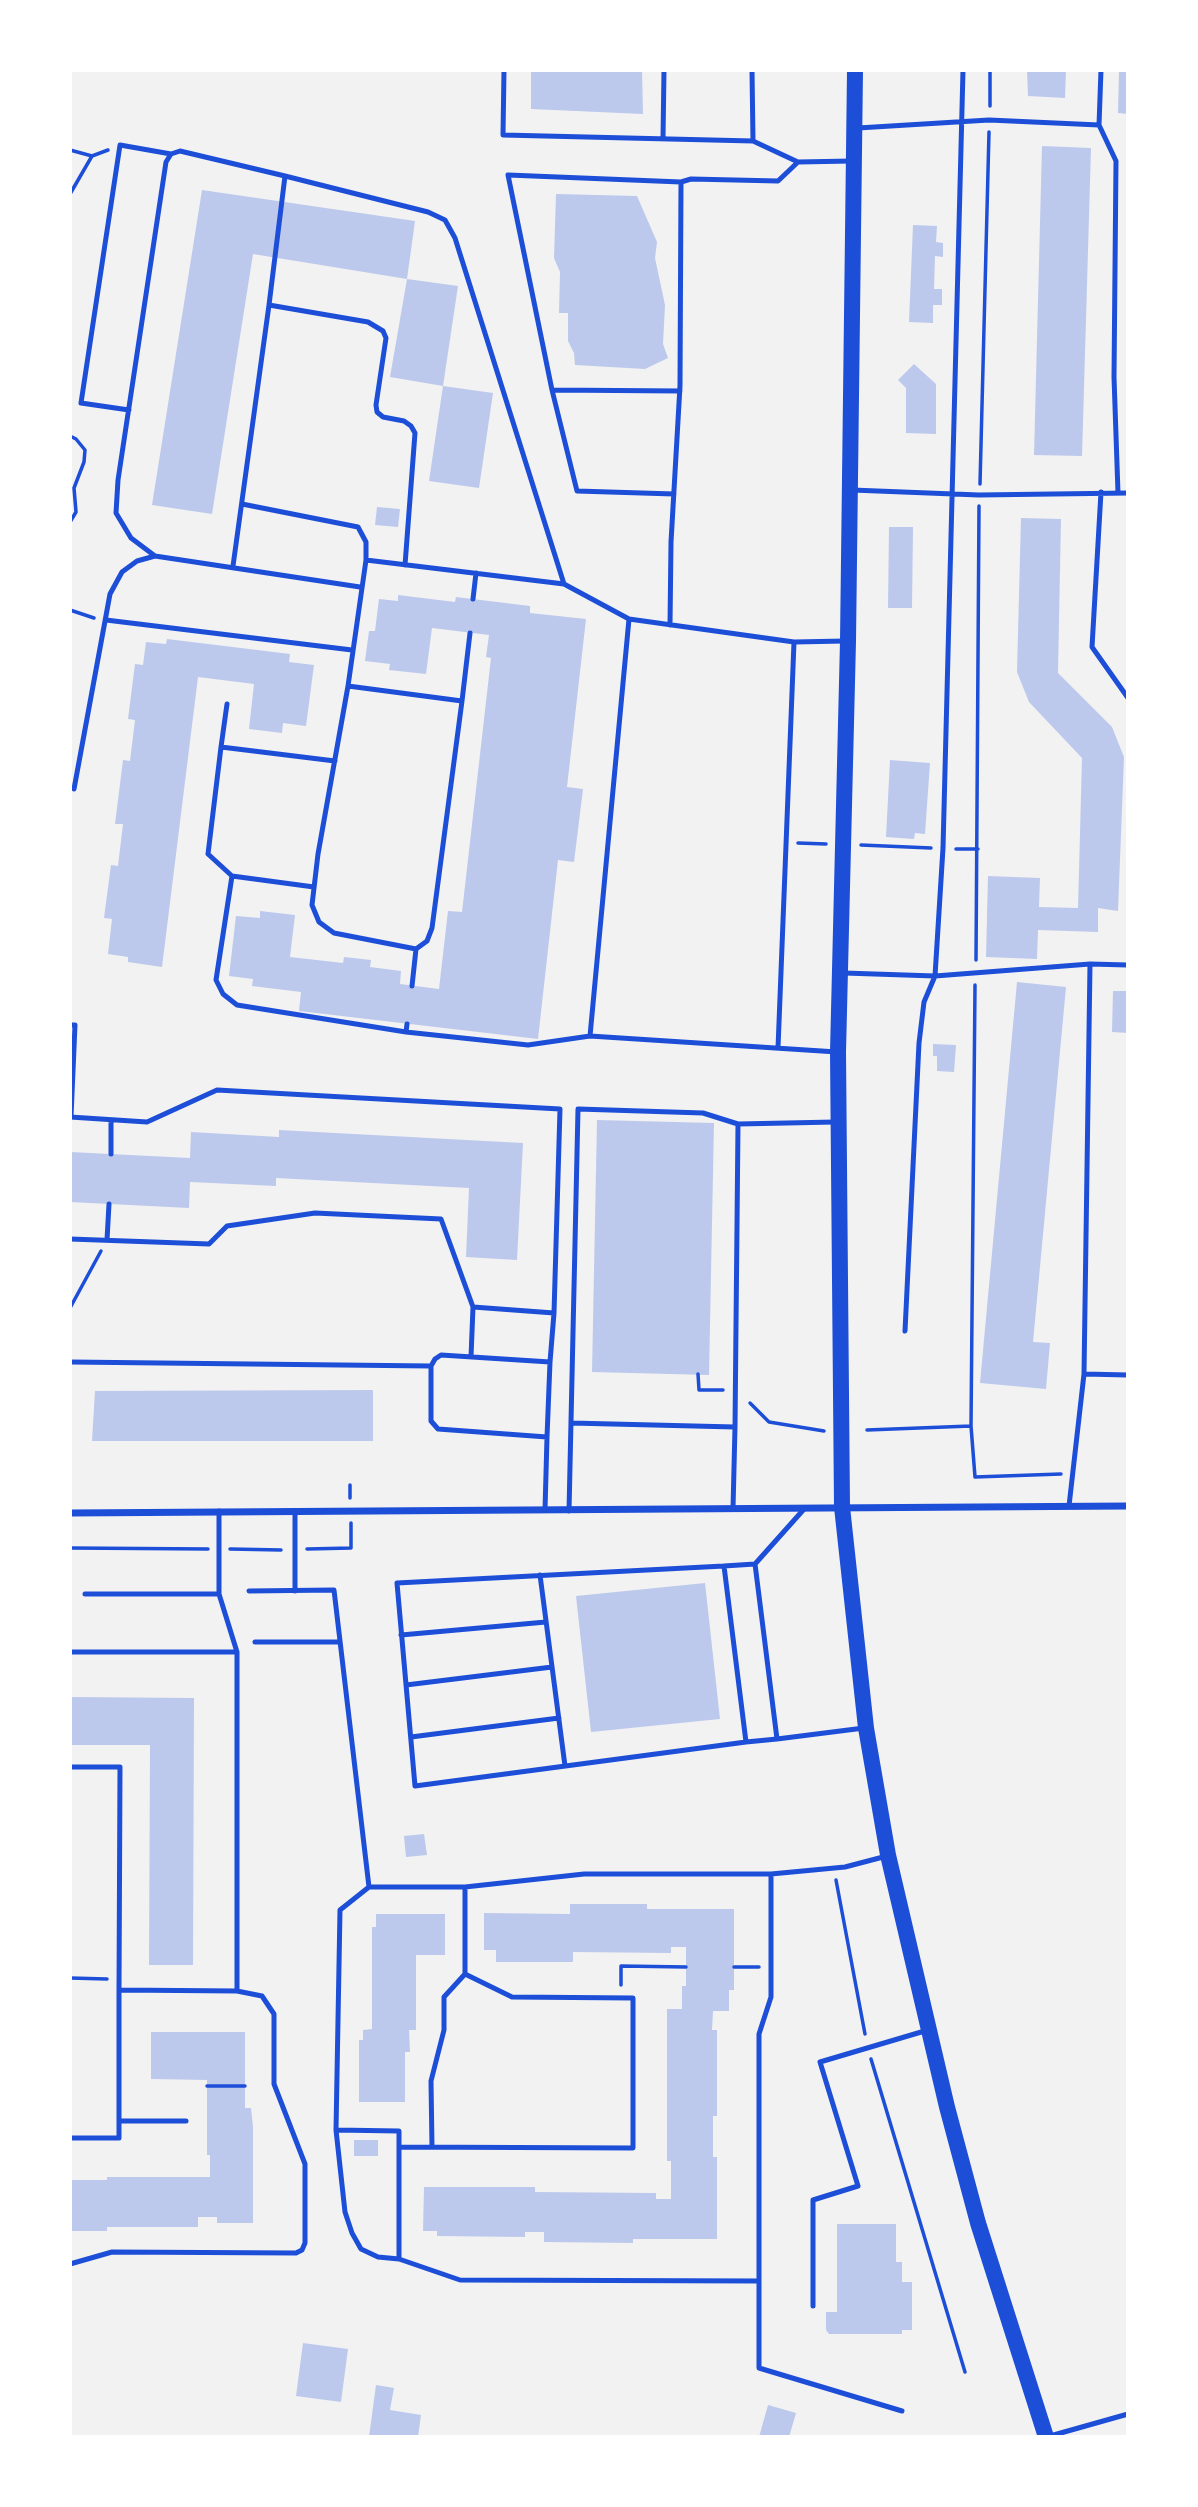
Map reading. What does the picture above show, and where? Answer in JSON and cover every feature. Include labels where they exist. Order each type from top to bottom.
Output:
[{"type":"main road","points":[[855,70],[848,641],[838,1052],[842,1507],[866,1728],[888,1855],[928,2029],[978,2223],[1047,2437]]},
{"type":"street","points":[[70,1513],[1128,1506]]},
{"type":"lane","points":[[504,70],[503,135],[753,141],[798,162],[852,161]]},
{"type":"lane","points":[[663,139],[664,70]]},
{"type":"lane","points":[[752,70],[753,141]]},
{"type":"lane","points":[[905,1331],[919,1043],[924,1002],[935,976],[943,848],[963,70]]},
{"type":"lane","points":[[1101,70],[1099,125],[1116,161],[1114,377],[1118,493]]},
{"type":"lane","points":[[855,128],[989,120],[1099,125]]},
{"type":"lane","points":[[129,410],[81,403],[120,145],[171,154],[180,151],[428,212],[445,220],[455,238],[564,584]]},
{"type":"lane","points":[[155,556],[131,538],[116,513],[118,481],[166,162],[171,154]]},
{"type":"lane","points":[[674,494],[577,491],[552,390],[508,174],[681,182],[691,179],[778,181],[798,162]]},
{"type":"lane","points":[[233,566],[270,305],[285,176]]},
{"type":"lane","points":[[670,625],[669,591],[680,391],[681,182]]},
{"type":"lane","points":[[270,305],[368,322],[376,325],[386,338],[377,412],[383,417],[404,421],[415,433],[405,565]]},
{"type":"lane","points":[[552,390],[680,391]]},
{"type":"lane","points":[[848,490],[979,495],[1128,493]]},
{"type":"lane","points":[[1101,492],[1092,647],[1128,698]]},
{"type":"lane","points":[[242,504],[358,527],[366,542],[366,560],[360,587],[348,686],[312,905],[319,922],[334,933],[416,950]]},
{"type":"lane","points":[[75,789],[110,594],[122,572],[137,561],[155,556],[360,587]]},
{"type":"lane","points":[[366,560],[564,584],[629,619],[794,642],[848,641]]},
{"type":"lane","points":[[473,599],[475,573]]},
{"type":"lane","points":[[590,1036],[629,619]]},
{"type":"lane","points":[[106,620],[352,650]]},
{"type":"lane","points":[[412,986],[416,950],[427,941],[432,928],[470,633]]},
{"type":"lane","points":[[778,1048],[794,642]]},
{"type":"lane","points":[[348,686],[462,701]]},
{"type":"lane","points":[[227,704],[208,854],[232,876],[314,887]]},
{"type":"lane","points":[[221,747],[335,761]]},
{"type":"lane","points":[[232,876],[216,980],[223,993],[237,1005],[406,1032],[528,1045],[590,1036],[838,1052]]},
{"type":"lane","points":[[841,973],[935,976],[1090,964],[1128,965]]},
{"type":"lane","points":[[1069,1506],[1084,1374],[1090,964]]},
{"type":"lane","points":[[406,1032],[407,1024]]},
{"type":"lane","points":[[70,1025],[75,1025],[70,1117],[147,1122],[217,1090],[560,1109],[545,1510]]},
{"type":"lane","points":[[569,1511],[578,1109],[702,1113],[738,1125],[838,1122]]},
{"type":"lane","points":[[111,1120],[111,1154]]},
{"type":"lane","points":[[733,1509],[738,1125]]},
{"type":"lane","points":[[107,1240],[109,1204]]},
{"type":"lane","points":[[70,1239],[209,1244],[227,1227],[315,1213],[441,1219],[473,1307],[471,1357]]},
{"type":"lane","points":[[473,1307],[554,1313]]},
{"type":"lane","points":[[547,1437],[438,1429],[431,1421],[431,1366],[441,1355],[550,1362]]},
{"type":"lane","points":[[70,1362],[431,1366]]},
{"type":"lane","points":[[1084,1374],[1128,1375]]},
{"type":"lane","points":[[571,1423],[735,1427]]},
{"type":"lane","points":[[805,1508],[755,1564],[397,1583],[415,1786],[866,1728]]},
{"type":"lane","points":[[219,1511],[219,1594],[237,1652],[237,1991]]},
{"type":"lane","points":[[295,1511],[295,1591]]},
{"type":"lane","points":[[755,1564],[777,1739]]},
{"type":"lane","points":[[723,1566],[746,1742]]},
{"type":"lane","points":[[540,1575],[565,1766]]},
{"type":"lane","points":[[249,1591],[334,1590],[369,1887]]},
{"type":"lane","points":[[85,1594],[219,1594]]},
{"type":"lane","points":[[401,1635],[546,1622]]},
{"type":"lane","points":[[255,1642],[340,1642]]},
{"type":"lane","points":[[70,1652],[237,1652]]},
{"type":"lane","points":[[406,1685],[552,1667]]},
{"type":"lane","points":[[411,1737],[559,1718]]},
{"type":"lane","points":[[70,1767],[120,1767],[119,2138],[70,2138]]},
{"type":"lane","points":[[759,2281],[460,2280],[399,2259],[378,2257],[361,2249],[345,2212],[336,2130],[340,1910],[369,1887],[465,1887],[584,1874],[771,1874],[833,1868],[888,1855]]},
{"type":"lane","points":[[771,1874],[771,1997],[759,2034],[759,2368],[902,2411]]},
{"type":"lane","points":[[432,2147],[431,2081],[444,2030],[444,1997],[465,1974],[465,1887]]},
{"type":"lane","points":[[399,2147],[633,2148],[633,1998],[512,1997],[465,1974]]},
{"type":"lane","points":[[70,2263],[112,2252],[296,2253],[302,2250],[305,2243],[305,2164],[274,2084],[274,2014],[262,1996],[237,1991],[119,1990]]},
{"type":"lane","points":[[813,2306],[813,2200],[858,2186],[820,2062],[928,2029]]},
{"type":"lane","points":[[119,2121],[186,2121]]},
{"type":"lane","points":[[336,2130],[399,2131],[399,2259]]},
{"type":"lane","points":[[1047,2437],[1128,2414]]},
{"type":"path","points":[[990,70],[979,495],[971,1426],[975,1477],[1048,1477],[1073,1472]]},
{"type":"path","points":[[70,150],[92,156],[120,145]]},
{"type":"path","points":[[70,194],[92,156]]},
{"type":"path","points":[[70,436],[85,450],[84,463],[74,488],[76,512],[70,523]]},
{"type":"path","points":[[70,480],[76,486]]},
{"type":"path","points":[[70,560],[70,574]]},
{"type":"path","points":[[70,610],[106,620]]},
{"type":"path","points":[[786,843],[978,849]]},
{"type":"path","points":[[70,1308],[107,1240]]},
{"type":"path","points":[[698,1374],[699,1391],[735,1390],[769,1422],[824,1431]]},
{"type":"path","points":[[867,1430],[971,1426]]},
{"type":"path","points":[[70,1548],[351,1548],[350,1485]]},
{"type":"path","points":[[833,1868],[867,2048],[965,2372]]},
{"type":"path","points":[[621,1998],[621,1966],[686,1967]]},
{"type":"path","points":[[734,1967],[771,1967]]},
{"type":"path","points":[[70,1978],[119,1979]]},
{"type":"path","points":[[207,2086],[245,2086]]},
{"type":"building","points":[[531,70],[642,70],[643,114],[531,109]]},
{"type":"building","points":[[1027,70],[1066,70],[1065,98],[1028,96]]},
{"type":"building","points":[[1119,70],[1128,70],[1128,114],[1118,113]]},
{"type":"building","points":[[1042,146],[1091,148],[1082,456],[1034,455]]},
{"type":"building","points":[[202,190],[415,221],[407,279],[253,254],[212,514],[152,505]]},
{"type":"building","points":[[556,194],[637,196],[657,242],[655,258],[665,305],[663,344],[668,358],[645,369],[575,365],[574,353],[568,341],[568,313],[559,313],[560,272],[554,258]]},
{"type":"building","points":[[913,225],[937,226],[936,242],[943,243],[943,257],[935,256],[934,289],[942,289],[942,305],[933,305],[933,323],[909,322]]},
{"type":"building","points":[[407,279],[458,286],[443,386],[390,377]]},
{"type":"building","points":[[914,364],[936,384],[936,434],[906,433],[906,388],[898,380]]},
{"type":"building","points":[[443,386],[493,393],[479,488],[429,481]]},
{"type":"building","points":[[377,507],[400,509],[398,527],[375,525]]},
{"type":"building","points":[[1021,518],[1061,519],[1058,673],[1112,727],[1124,757],[1118,911],[1098,908],[1098,932],[1038,930],[1037,959],[986,957],[988,876],[1040,878],[1039,907],[1078,908],[1082,758],[1029,702],[1017,672]]},
{"type":"building","points":[[889,527],[913,527],[912,608],[888,608]]},
{"type":"building","points":[[398,595],[455,602],[456,597],[530,606],[530,613],[586,619],[567,787],[583,789],[574,862],[558,860],[538,1039],[299,1011],[301,992],[252,986],[253,979],[229,976],[236,916],[260,918],[260,911],[295,915],[290,957],[343,963],[344,957],[371,960],[370,967],[401,971],[400,984],[439,989],[448,911],[462,912],[491,658],[486,657],[489,635],[432,628],[426,674],[389,670],[390,664],[365,661],[369,631],[375,631],[379,599],[398,601]]},
{"type":"building","points":[[167,639],[290,654],[289,662],[314,665],[306,726],[283,723],[282,733],[249,729],[254,684],[198,677],[162,967],[128,962],[128,957],[108,954],[112,919],[104,918],[111,865],[118,866],[123,824],[115,824],[123,760],[130,761],[135,720],[128,719],[135,664],[143,665],[146,642],[166,644]]},
{"type":"building","points":[[890,760],[930,763],[925,834],[915,833],[914,839],[886,837]]},
{"type":"building","points":[[1017,982],[1066,987],[1033,1342],[1050,1343],[1046,1389],[980,1383]]},
{"type":"building","points":[[1113,991],[1128,991],[1128,1033],[1112,1032]]},
{"type":"building","points":[[933,1044],[956,1045],[954,1072],[937,1071],[937,1056],[933,1056]]},
{"type":"building","points":[[597,1120],[714,1123],[709,1375],[592,1372]]},
{"type":"building","points":[[279,1130],[523,1143],[517,1260],[466,1257],[469,1188],[276,1178],[276,1186],[190,1182],[189,1208],[70,1202],[70,1152],[190,1158],[191,1132],[279,1137]]},
{"type":"building","points":[[373,1390],[373,1441],[92,1441],[95,1391]]},
{"type":"building","points":[[705,1583],[720,1719],[591,1732],[576,1596]]},
{"type":"building","points":[[70,1697],[194,1698],[193,1965],[149,1965],[150,1745],[70,1745]]},
{"type":"building","points":[[424,1834],[427,1855],[406,1857],[404,1836]]},
{"type":"building","points":[[570,1904],[647,1904],[647,1909],[734,1909],[734,1990],[729,1990],[729,2011],[713,2011],[712,2030],[717,2030],[717,2116],[713,2116],[713,2157],[717,2157],[717,2239],[633,2239],[633,2243],[544,2242],[544,2232],[525,2232],[525,2237],[437,2236],[437,2231],[423,2231],[424,2187],[535,2187],[535,2192],[656,2193],[656,2199],[671,2199],[671,2161],[667,2161],[667,2009],[682,2009],[682,1986],[686,1986],[686,1947],[671,1947],[671,1953],[573,1952],[573,1962],[496,1962],[496,1950],[484,1950],[484,1913],[570,1914]]},
{"type":"building","points":[[376,1914],[445,1914],[445,1955],[416,1955],[416,2030],[409,2030],[410,2052],[405,2052],[405,2102],[359,2102],[359,2040],[363,2040],[363,2030],[372,2029],[372,1927],[376,1927]]},
{"type":"building","points":[[151,2032],[245,2032],[245,2108],[251,2108],[253,2127],[253,2223],[217,2223],[217,2217],[198,2217],[198,2227],[107,2227],[107,2231],[70,2231],[70,2180],[107,2180],[107,2177],[210,2177],[210,2155],[207,2155],[207,2080],[151,2079]]},
{"type":"building","points":[[354,2140],[378,2140],[378,2156],[354,2156]]},
{"type":"building","points":[[837,2224],[896,2224],[896,2262],[902,2262],[902,2282],[912,2282],[912,2330],[902,2330],[902,2334],[829,2334],[826,2330],[826,2312],[837,2312]]},
{"type":"building","points":[[303,2343],[348,2349],[341,2402],[296,2396]]},
{"type":"building","points":[[376,2385],[394,2388],[390,2410],[421,2415],[418,2437],[369,2437]]},
{"type":"building","points":[[768,2405],[796,2413],[789,2437],[759,2437]]}]
